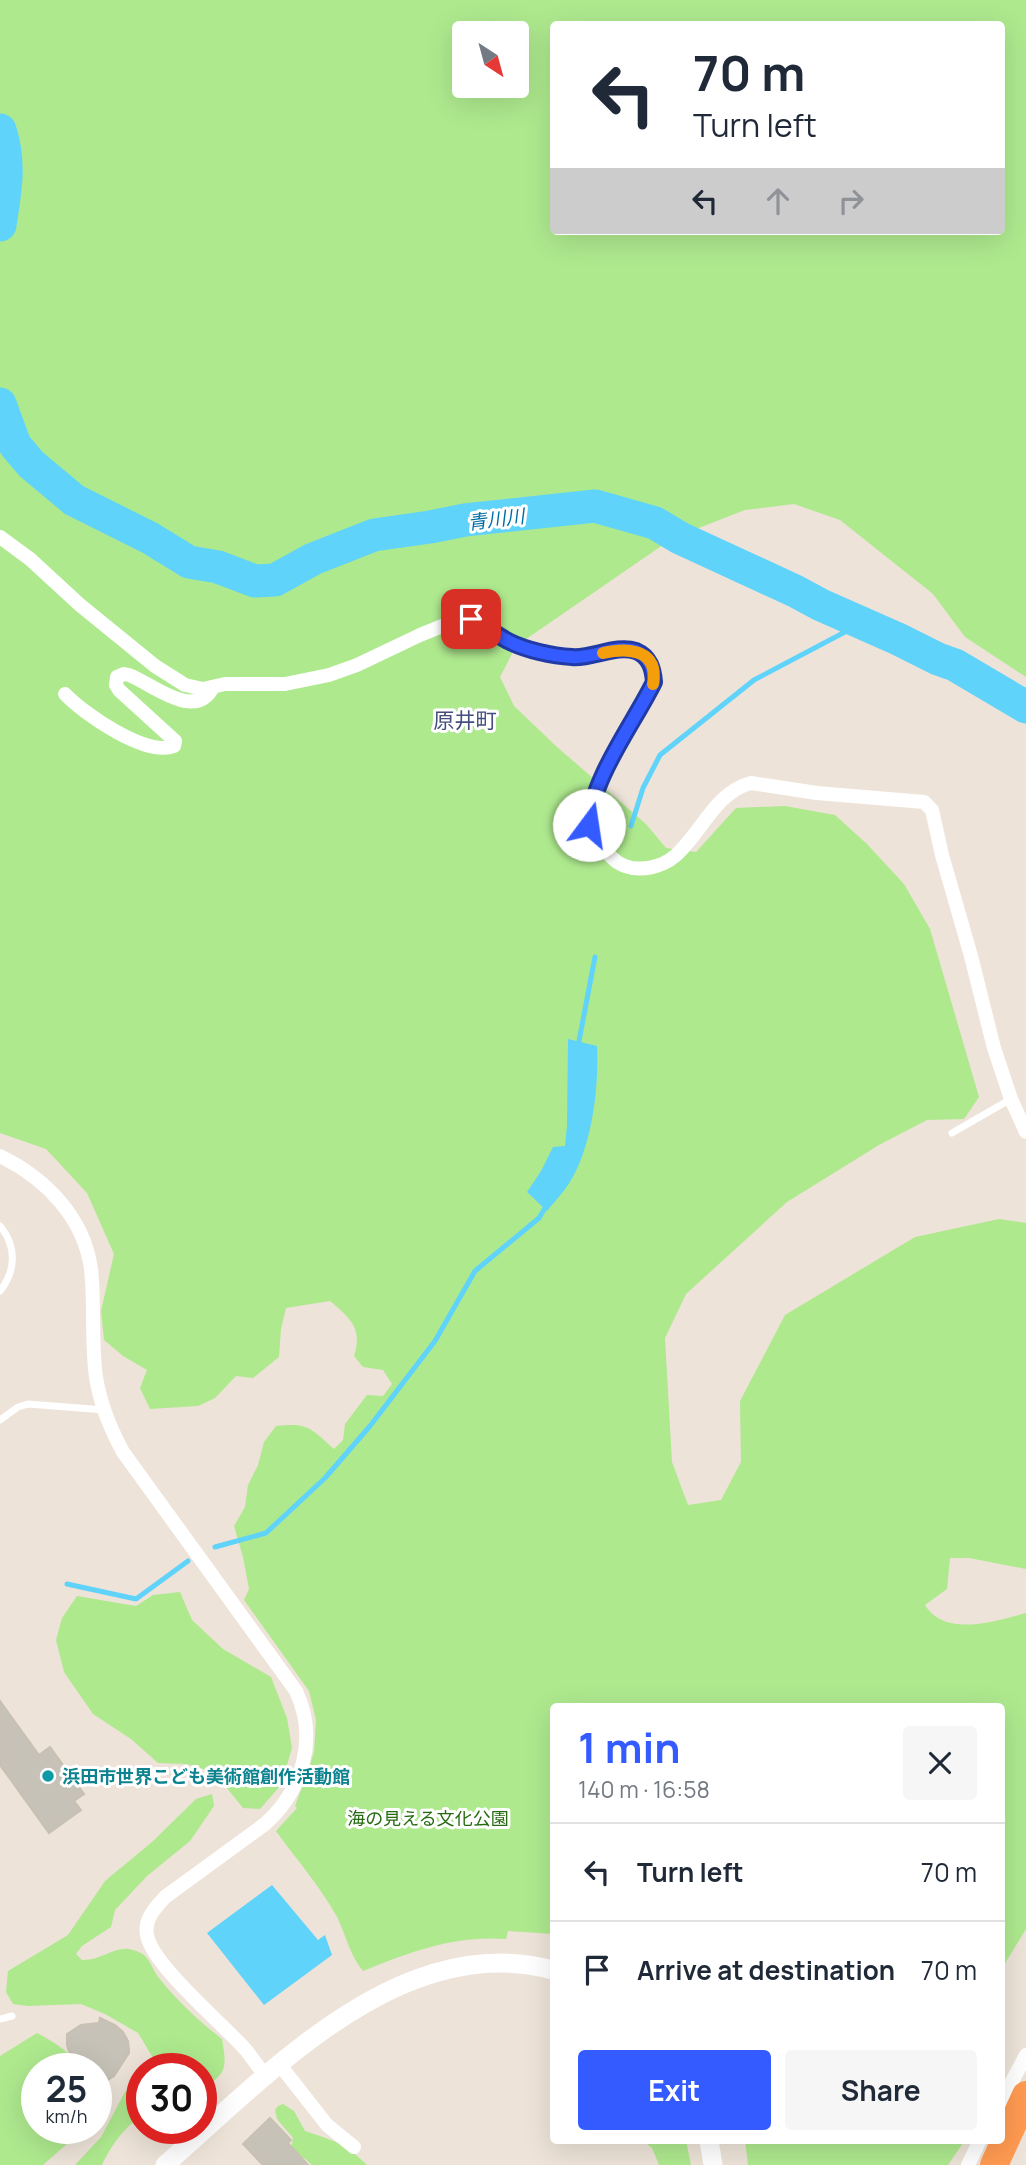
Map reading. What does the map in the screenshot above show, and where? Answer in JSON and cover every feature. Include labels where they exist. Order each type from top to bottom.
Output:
[{"type":"highway","points":[[1005,2141],[1026,2095]]},
{"type":"highway","points":[[994,2165],[1004,2144]]},
{"type":"street","points":[[0,537],[30,559],[80,605],[155,666],[185,685],[203,689],[225,684],[285,684],[329,675],[447,624],[471,619],[511,642],[556,655],[588,657],[622,649],[635,651],[647,658],[653,670],[654,682],[612,756],[589,814],[589,825],[607,853],[613,860],[625,866],[640,869],[657,866],[674,857],[716,806],[742,785],[751,783],[843,796],[924,802],[932,810],[994,1048],[1011,1099],[1026,1132]]},
{"type":"street","points":[[65,694],[79,708],[108,727],[137,741],[169,748],[174,746],[174,741],[119,690],[116,685],[117,677],[129,675],[183,702],[199,701],[211,692],[213,687]]},
{"type":"street","points":[[0,1156],[20,1166],[43,1184],[68,1212],[82,1237],[91,1270],[96,1377],[113,1433],[123,1452],[296,1691],[304,1714],[306,1750],[301,1770],[295,1787],[279,1812],[154,1908],[146,1926],[149,1943],[171,1974],[246,2050],[273,2071],[327,2125],[354,2147]]},
{"type":"street","points":[[165,2165],[308,2042],[353,2010],[435,1972],[472,1965],[511,1964],[550,1970]]},
{"type":"street","points":[[1005,2094],[1026,2055]]},
{"type":"street","points":[[710,2144],[713,2165]]},
{"type":"street","points":[[968,2165],[978,2144]]},
{"type":"lane","points":[[952,1133],[1011,1099]]},
{"type":"lane","points":[[0,1226],[11,1243],[13,1266],[0,1291]]},
{"type":"lane","points":[[0,1420],[18,1406],[28,1404],[105,1410]]},
{"type":"lane","points":[[0,2019],[12,2016]]},
{"type":"green space","name":"海の見える文化公園","points":[[0,0],[1026,0],[1026,677],[965,637],[933,594],[840,520],[794,504],[745,510],[673,538],[516,646],[500,677],[514,706],[646,824],[666,848],[696,852],[736,808],[785,806],[835,815],[867,844],[904,884],[930,929],[979,1097],[964,1119],[927,1120],[879,1145],[787,1202],[686,1294],[665,1338],[672,1462],[688,1505],[721,1500],[741,1462],[740,1401],[785,1315],[915,1237],[999,1219],[1026,1223],[1026,1569],[969,1558],[950,1558],[947,1589],[925,1605],[934,1615],[958,1624],[986,1623],[1026,1613],[1026,1929],[1005,1963],[1005,1703],[550,1703],[550,1934],[508,1931],[506,1939],[450,1942],[415,1951],[363,1971],[330,1906],[276,1831],[297,1808],[295,1806],[314,1752],[316,1720],[309,1691],[244,1600],[249,1589],[234,1526],[245,1507],[248,1485],[258,1465],[264,1442],[276,1426],[295,1425],[309,1428],[334,1449],[343,1440],[345,1424],[367,1395],[383,1396],[392,1384],[383,1370],[363,1367],[354,1356],[357,1338],[353,1324],[330,1301],[286,1308],[279,1357],[253,1378],[236,1376],[215,1398],[198,1406],[150,1409],[140,1388],[147,1370],[123,1356],[104,1340],[101,1311],[114,1254],[87,1193],[46,1149],[0,1133]]},
{"type":"green space","points":[[180,1592],[192,1620],[223,1649],[271,1677],[287,1718],[292,1748],[281,1785],[260,1809],[243,1808],[214,1772],[186,1764],[158,1763],[131,1739],[93,1714],[64,1672],[56,1640],[62,1618],[77,1596],[136,1606],[153,1595]]},
{"type":"green space","points":[[212,1794],[214,1806],[190,1841],[147,1876],[115,1910],[111,1927],[82,1946],[76,1954],[82,1960],[88,1960],[123,1949],[142,1954],[173,1995],[222,2039],[224,2064],[217,2078],[217,2053],[150,2053],[138,2033],[105,2014],[81,2004],[13,2004],[6,1992],[8,1971],[68,1935],[105,1881],[152,1842],[196,1799]]},
{"type":"green space","points":[[37,2033],[68,2053],[21,2053],[21,2144],[67,2144],[43,2165],[0,2165],[0,2056]]},
{"type":"green space","points":[[125,2092],[126,2130],[102,2165],[75,2165],[94,2144],[112,2144],[112,2116]]},
{"type":"green space","points":[[283,2104],[294,2111],[305,2131],[339,2144],[367,2165],[312,2165],[304,2158],[298,2158],[292,2149],[293,2138],[277,2119],[275,2110]]},
{"type":"green space","points":[[647,2144],[687,2144],[691,2165],[659,2165],[652,2148]]},
{"type":"green space","points":[[745,2144],[962,2144],[948,2165],[748,2165]]},
{"type":"water","points":[[568,1039],[597,1046],[595,1099],[583,1154],[566,1188],[547,1211],[527,1192],[553,1147],[565,1146]]},
{"type":"water","points":[[272,1885],[318,1940],[325,1935],[332,1955],[264,2005],[207,1933]]},
{"type":"building","points":[[0,1701],[39,1755],[50,1747],[84,1794],[74,1801],[81,1810],[49,1833],[0,1765]]},
{"type":"building","points":[[100,2018],[115,2025],[128,2041],[129,2053],[126,2053],[126,2058],[112,2077],[112,2053],[70,2053],[67,2045],[67,2034],[81,2025],[99,2023]]},
{"type":"building","points":[[270,2118],[291,2140],[288,2143],[308,2165],[263,2165],[243,2144]]},
{"type":"waterway","points":[[0,130],[6,166],[0,225]]},
{"type":"waterway","name":"青川川","points":[[0,404],[15,445],[31,464],[74,500],[150,538],[189,562],[218,567],[255,581],[275,580],[313,559],[374,535],[465,520],[595,506],[655,523],[680,538],[821,605],[955,665],[1026,707]]},
{"type":"waterway","points":[[631,826],[643,788],[660,755],[754,680],[862,623]]},
{"type":"waterway","points":[[580,1049],[579,1041],[595,957]]},
{"type":"waterway","points":[[215,1547],[266,1533],[325,1478],[370,1426],[435,1341],[475,1271],[539,1218],[548,1203]]},
{"type":"waterway","points":[[67,1584],[136,1599],[188,1561]]},
{"type":"slow traffic","points":[[603,653],[622,649],[635,651],[647,658],[653,670],[653,684]]},
{"type":"place","name":"浜田市世界こども美術館創作活動館","points":[[48,1776]]},
{"type":"district","name":"原井町","points":[[465,720]]},
{"type":"route","points":[[471,619],[511,642],[556,655],[588,657],[622,649],[635,651],[647,658],[653,670],[654,682],[612,756],[589,814],[589,825]]}]
